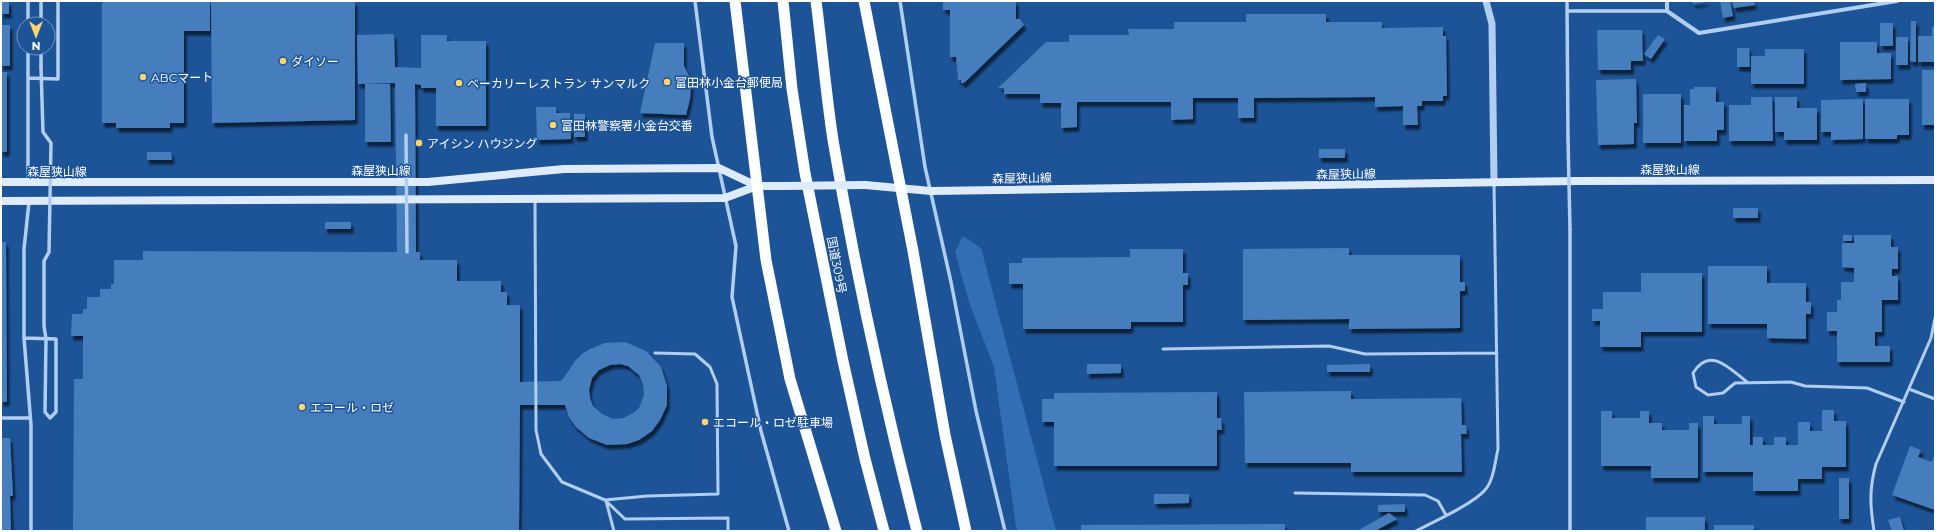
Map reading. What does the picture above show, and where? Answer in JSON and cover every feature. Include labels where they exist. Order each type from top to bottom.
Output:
[{"type":"highway","points":[[735,1],[766,260],[790,379],[836,531]]},
{"type":"highway","name":"国道309号","points":[[783,1],[792,89],[805,173],[843,361],[865,459],[884,531]]},
{"type":"highway","name":"国道309号","points":[[816,1],[833,139],[879,374],[917,531]]},
{"type":"highway","points":[[864,1],[913,251],[945,435],[966,531]]},
{"type":"main road","name":"森屋狭山線","points":[[1,182],[428,182],[564,169],[719,168],[757,186]]},
{"type":"main road","name":"森屋狭山線","points":[[1,201],[725,198],[757,186],[865,185],[930,191],[1494,183],[1935,180]]},
{"type":"street","points":[[28,1],[28,16]]},
{"type":"street","points":[[41,1],[41,16]]},
{"type":"street","points":[[28,78],[58,79],[58,1]]},
{"type":"street","points":[[695,1],[712,136],[736,246],[732,297],[761,432],[789,531]]},
{"type":"street","points":[[900,1],[930,191],[952,282],[976,411],[1005,531]]},
{"type":"street","points":[[1486,1],[1492,24],[1494,183]]},
{"type":"street","points":[[1567,1],[1570,229],[1570,531]]},
{"type":"street","points":[[1667,1],[1667,11]]},
{"type":"street","points":[[1567,11],[1667,11],[1699,33],[1898,1]]},
{"type":"street","points":[[28,56],[28,183]]},
{"type":"street","points":[[24,338],[46,339],[56,339],[56,412],[50,418],[45,412],[46,339],[46,339],[44,326],[44,260],[49,252],[51,144],[43,132],[41,56]]},
{"type":"street","points":[[406,135],[407,252]]},
{"type":"street","points":[[29,201],[24,249],[24,338],[30,418],[31,531]]},
{"type":"street","points":[[1,418],[30,418]]},
{"type":"lane","points":[[1416,531],[1464,506],[1486,490],[1492,474],[1498,449],[1494,183]]},
{"type":"lane","points":[[535,199],[536,430],[541,454],[562,482],[605,500],[625,519],[728,518],[728,531]]},
{"type":"lane","points":[[1874,531],[1870,509],[1870,483],[1876,464],[1931,338],[1935,318]]},
{"type":"lane","points":[[1163,349],[1329,346],[1365,354],[1497,353]]},
{"type":"lane","points":[[605,500],[647,496],[718,494],[717,384],[710,367],[695,354],[655,353]]},
{"type":"lane","points":[[1747,382],[1722,362],[1711,359],[1699,364],[1693,373],[1696,387],[1708,395],[1722,393],[1736,383],[1791,382],[1805,386],[1867,388],[1904,402]]},
{"type":"lane","points":[[1909,389],[1935,399]]},
{"type":"lane","points":[[1295,493],[1424,495],[1438,501],[1446,515]]},
{"type":"lane","points":[[605,500],[614,531]]},
{"type":"shaded area","points":[[963,236],[981,248],[1056,531],[1018,531],[1016,527],[994,367],[969,302],[955,252]]},
{"type":"building","points":[[1,1],[9,1],[9,14],[1,14]]},
{"type":"building","name":"ABCマート","points":[[102,1],[210,1],[210,31],[184,31],[184,123],[170,123],[170,128],[116,128],[116,123],[102,123]]},
{"type":"building","name":"ダイソー","points":[[211,1],[355,1],[355,120],[212,123]]},
{"type":"building","points":[[943,1],[1016,1],[1016,19],[1020,19],[1024,25],[964,83],[961,83],[961,80],[958,80],[956,57],[950,57],[950,10],[943,10]]},
{"type":"building","points":[[1693,1],[1707,1],[1707,2],[1693,4]]},
{"type":"building","points":[[1720,1],[1730,1],[1733,16],[1723,18]]},
{"type":"building","points":[[1732,1],[1754,1],[1755,5],[1734,8]]},
{"type":"building","points":[[1246,14],[1326,14],[1326,22],[1382,22],[1382,28],[1443,27],[1443,36],[1446,36],[1447,96],[1443,96],[1443,101],[1422,101],[1422,106],[1417,106],[1418,125],[1403,125],[1403,106],[1375,107],[1375,97],[1254,98],[1254,118],[1238,118],[1238,98],[1193,98],[1193,119],[1171,120],[1171,102],[1077,102],[1077,127],[1061,128],[1061,103],[1040,103],[1040,94],[1004,94],[1004,88],[998,88],[1046,42],[1069,42],[1069,35],[1129,35],[1128,29],[1174,29],[1174,22],[1246,22]]},
{"type":"building","points":[[1911,21],[1916,21],[1916,62],[1910,61]]},
{"type":"building","points":[[1880,23],[1893,23],[1893,46],[1880,46]]},
{"type":"building","points":[[1,25],[10,25],[10,66],[1,66]]},
{"type":"building","points":[[1932,27],[1935,27],[1935,62],[1918,62],[1918,36],[1932,36]]},
{"type":"building","points":[[1597,30],[1642,30],[1643,61],[1631,61],[1631,70],[1598,70]]},
{"type":"building","points":[[394,34],[395,67],[421,68],[421,35],[447,35],[447,41],[486,41],[486,126],[436,126],[436,88],[421,88],[421,85],[415,84],[416,252],[420,252],[420,260],[457,260],[457,281],[501,281],[501,292],[507,292],[507,305],[520,305],[520,382],[560,381],[582,354],[605,343],[625,342],[646,351],[661,367],[667,386],[667,405],[660,420],[652,431],[639,440],[627,444],[607,445],[589,438],[576,427],[569,417],[565,405],[520,405],[519,531],[73,531],[74,379],[83,379],[83,336],[71,336],[72,314],[83,314],[83,309],[87,309],[87,297],[100,297],[100,289],[111,289],[111,284],[114,284],[114,260],[143,260],[143,251],[397,252],[395,83],[358,84],[357,35]],"holes":[[[620,364],[628,366],[639,375],[643,384],[644,395],[639,408],[633,413],[623,418],[613,419],[602,414],[593,406],[589,390],[592,378],[599,370],[610,365]]]},
{"type":"building","points":[[1658,35],[1665,39],[1651,59],[1644,54]]},
{"type":"building","points":[[1896,37],[1908,37],[1908,65],[1896,65]]},
{"type":"building","points":[[1840,42],[1877,42],[1877,53],[1891,53],[1891,79],[1840,80]]},
{"type":"building","points":[[655,43],[684,43],[684,66],[689,76],[691,87],[686,115],[640,113]]},
{"type":"building","points":[[1737,48],[1749,48],[1750,67],[1737,67]]},
{"type":"building","points":[[1765,49],[1804,49],[1804,84],[1751,84],[1751,56],[1765,56]]},
{"type":"building","points":[[1922,70],[1935,70],[1935,125],[1922,125]]},
{"type":"building","points":[[1,72],[7,72],[7,152],[1,152]]},
{"type":"building","points":[[1636,79],[1637,123],[1634,123],[1634,144],[1598,145],[1596,80]]},
{"type":"building","points":[[1866,83],[1866,92],[1856,92],[1855,84]]},
{"type":"building","points":[[365,84],[390,84],[391,142],[365,142]]},
{"type":"building","points":[[1694,87],[1716,87],[1716,102],[1724,102],[1724,130],[1717,130],[1717,141],[1684,141],[1684,105],[1690,105],[1690,89],[1694,89]]},
{"type":"building","points":[[1643,94],[1681,94],[1681,143],[1643,143]]},
{"type":"building","points":[[1751,97],[1772,97],[1773,141],[1729,141],[1729,105],[1751,105]]},
{"type":"building","points":[[1775,97],[1797,97],[1797,108],[1817,108],[1817,140],[1784,140],[1784,132],[1775,132]]},
{"type":"building","points":[[1863,99],[1863,139],[1831,140],[1831,132],[1821,132],[1821,100]]},
{"type":"building","points":[[1865,99],[1909,99],[1909,135],[1897,135],[1897,139],[1865,139]]},
{"type":"building","points":[[536,107],[556,107],[556,113],[570,113],[571,139],[537,140]]},
{"type":"building","points":[[574,114],[585,114],[585,137],[574,137]]},
{"type":"building","points":[[1319,149],[1345,149],[1345,158],[1319,158]]},
{"type":"building","points":[[147,152],[171,152],[172,160],[147,160]]},
{"type":"building","points":[[1733,208],[1758,208],[1758,218],[1733,218]]},
{"type":"building","points":[[325,222],[351,222],[351,229],[325,229]]},
{"type":"building","points":[[1843,235],[1852,235],[1852,241],[1843,241]]},
{"type":"building","points":[[1854,235],[1891,235],[1891,247],[1898,247],[1898,269],[1892,269],[1892,276],[1898,276],[1898,300],[1882,300],[1882,332],[1875,332],[1875,346],[1890,346],[1890,362],[1837,362],[1837,331],[1827,331],[1827,312],[1837,312],[1837,300],[1841,300],[1841,282],[1854,282],[1854,268],[1842,267],[1842,243],[1854,243]]},
{"type":"building","points":[[1,242],[6,242],[7,402],[1,402]]},
{"type":"building","points":[[1349,248],[1349,255],[1460,255],[1460,282],[1465,282],[1465,291],[1460,291],[1460,328],[1349,329],[1349,319],[1243,320],[1243,249]]},
{"type":"building","points":[[1130,249],[1183,249],[1183,273],[1188,273],[1188,285],[1183,285],[1183,322],[1131,322],[1131,329],[1023,329],[1023,284],[1009,284],[1009,263],[1022,263],[1022,258],[1130,257]]},
{"type":"building","points":[[1708,266],[1767,266],[1767,283],[1806,283],[1806,302],[1811,302],[1811,314],[1806,314],[1806,339],[1767,338],[1767,324],[1708,324]]},
{"type":"building","points":[[1641,273],[1702,273],[1702,332],[1641,332],[1641,347],[1600,347],[1600,321],[1592,321],[1592,309],[1603,309],[1603,292],[1641,292]]},
{"type":"building","points":[[1087,364],[1121,364],[1121,373],[1087,374]]},
{"type":"building","points":[[1370,364],[1370,372],[1327,372],[1327,365]]},
{"type":"building","points":[[1351,391],[1351,399],[1461,398],[1462,425],[1466,425],[1467,434],[1461,434],[1462,472],[1351,472],[1351,463],[1245,463],[1244,392]]},
{"type":"building","points":[[1217,392],[1217,418],[1221,418],[1222,430],[1217,430],[1217,466],[1054,466],[1054,422],[1042,422],[1042,399],[1054,399],[1054,393]]},
{"type":"building","points":[[1822,410],[1834,410],[1834,421],[1846,421],[1846,467],[1822,467],[1822,479],[1798,479],[1798,491],[1753,491],[1753,472],[1703,472],[1703,416],[1714,416],[1714,424],[1742,424],[1742,416],[1750,416],[1750,445],[1753,445],[1753,437],[1763,437],[1763,445],[1774,445],[1774,437],[1786,437],[1786,445],[1798,445],[1798,422],[1810,422],[1810,431],[1822,431]]},
{"type":"building","points":[[1601,411],[1612,411],[1612,418],[1640,418],[1640,411],[1649,411],[1649,423],[1662,423],[1662,430],[1689,430],[1689,423],[1698,423],[1698,478],[1651,478],[1651,466],[1601,466]]},
{"type":"building","points":[[1,438],[10,438],[13,496],[10,496],[11,531],[1,531]]},
{"type":"building","points":[[1910,446],[1921,450],[1918,457],[1932,462],[1935,453],[1935,510],[1892,495]]},
{"type":"building","points":[[1839,478],[1849,478],[1849,519],[1839,519]]},
{"type":"building","points":[[1154,494],[1189,494],[1189,503],[1154,504]]},
{"type":"building","points":[[1405,504],[1405,512],[1378,512],[1378,505]]},
{"type":"building","points":[[1389,513],[1397,519],[1375,531],[1357,531]]},
{"type":"building","points":[[1646,517],[1705,517],[1705,531],[1646,531]]},
{"type":"building","points":[[1900,517],[1904,531],[1892,531],[1888,520]]},
{"type":"building","points":[[1285,524],[1285,531],[1081,531],[1081,525]]},
{"type":"building","points":[[1714,525],[1754,525],[1754,531],[1714,531]]},
{"type":"place","name":"ダイソー","points":[[283,61]]},
{"type":"place","name":"ABCマート","points":[[143,77]]},
{"type":"place","name":"富田林小金台郵便局","points":[[667,82]]},
{"type":"place","name":"ベーカリーレストラン サンマルク","points":[[459,83]]},
{"type":"place","name":"富田林警察署小金台交番","points":[[553,125]]},
{"type":"place","name":"アイシン ハウジング","points":[[419,143]]},
{"type":"place","name":"エコール・ロゼ","points":[[302,407]]},
{"type":"place","name":"エコール・ロゼ駐車場","points":[[705,422]]}]
